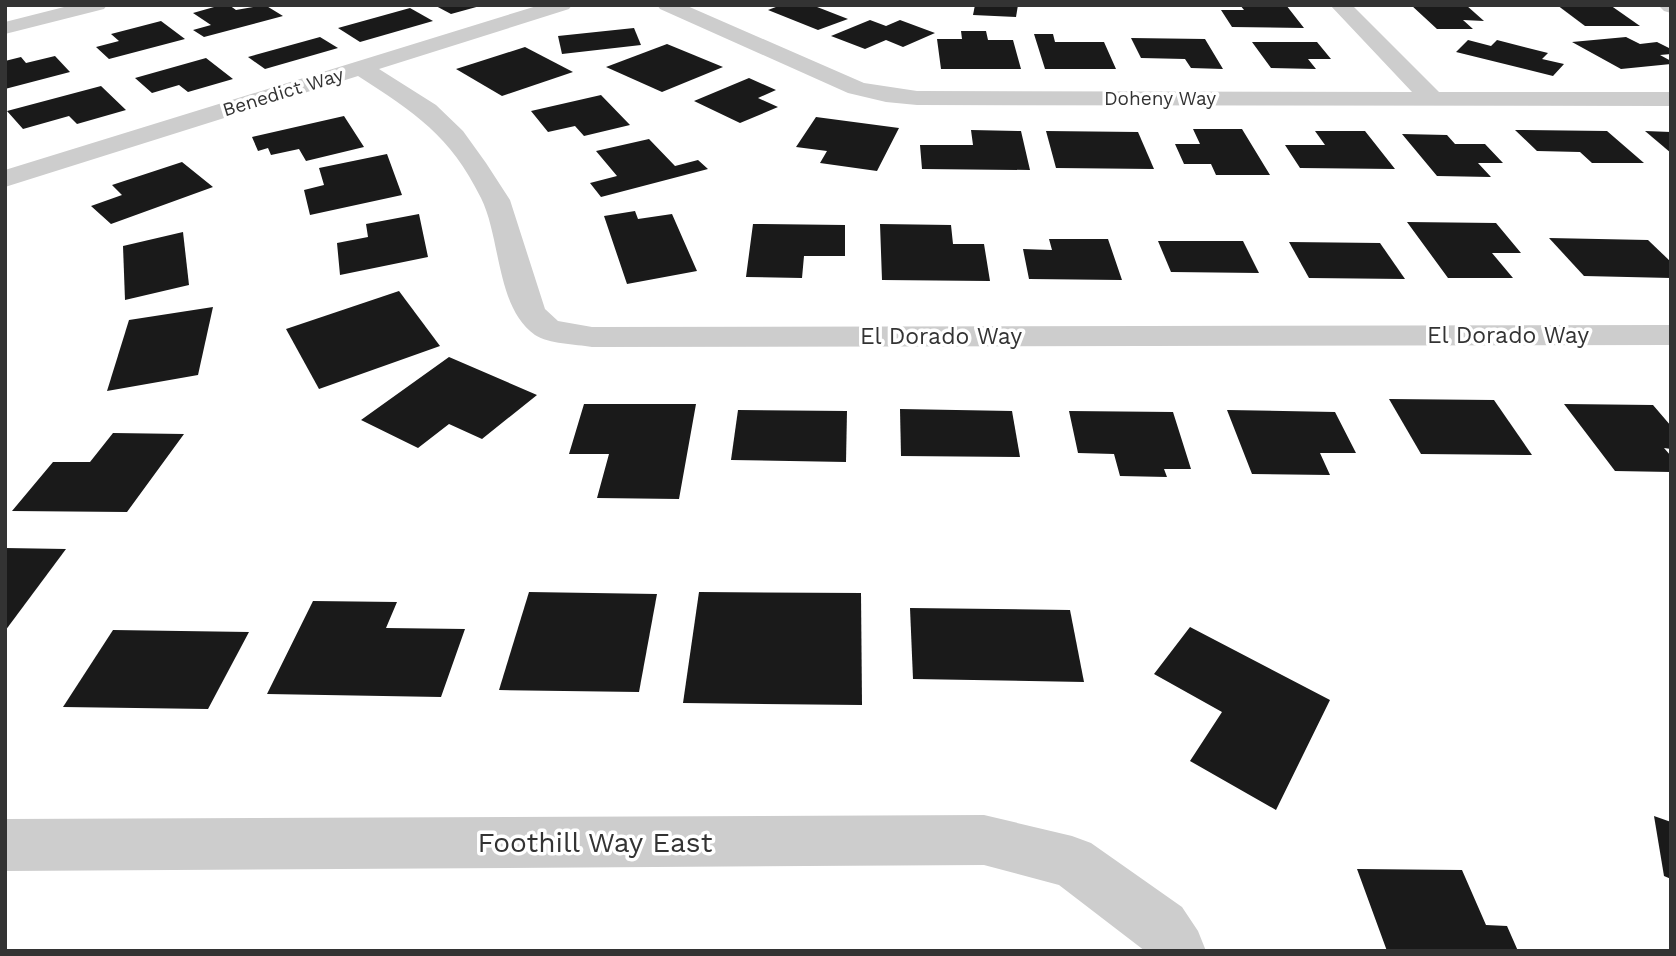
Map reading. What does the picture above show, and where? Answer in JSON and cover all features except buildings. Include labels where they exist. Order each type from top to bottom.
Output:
[{"type":"street","points":[[5,28],[97,5]]},
{"type":"street","name":"Benedict Way","points":[[5,179],[562,5]]},
{"type":"street","name":"Doheny Way","points":[[667,5],[856,88],[917,98],[1671,99]]},
{"type":"street","points":[[1340,5],[1433,99]]},
{"type":"street","name":"El Dorado Way","points":[[360,67],[427,110],[454,136],[496,200],[530,313],[548,329],[592,337],[1671,335]]},
{"type":"street","name":"Foothill Way East","points":[[5,845],[984,841],[1072,862],[1170,939]]}]
